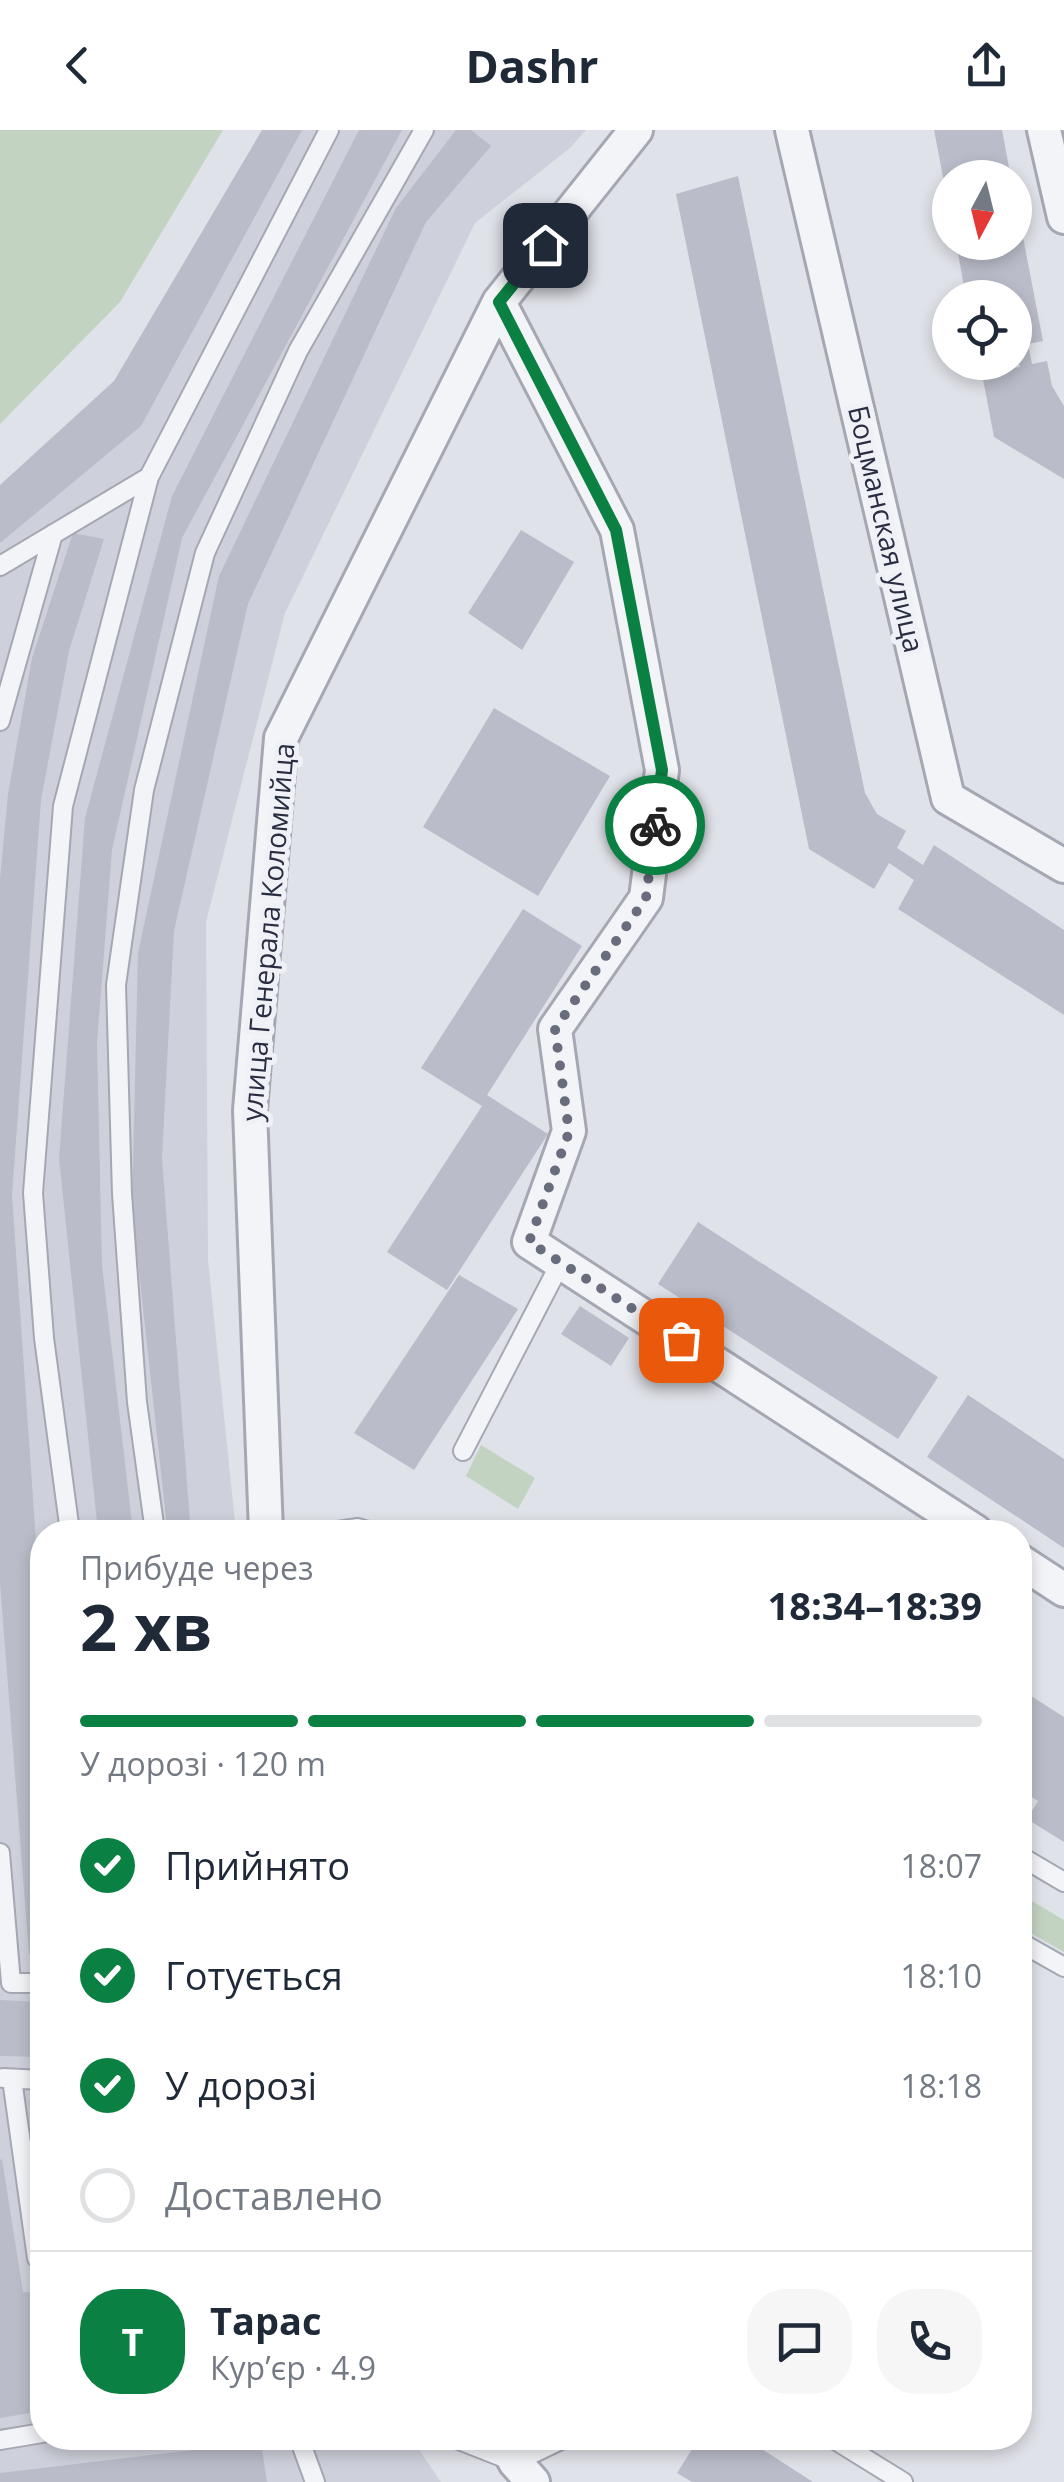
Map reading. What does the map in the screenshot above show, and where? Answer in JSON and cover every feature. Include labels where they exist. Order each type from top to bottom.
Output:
[{"type":"street","name":"улица Генерала Коломийца","points":[[266,1520],[250,1110],[281,738],[499,302],[636,130]]},
{"type":"street","name":"Боцманская улица","points":[[792,130],[948,798],[1064,866]]},
{"type":"street","points":[[1044,130],[1064,217]]},
{"type":"street","points":[[499,302],[616,530],[662,770],[646,898],[555,1029],[569,1132],[529,1242],[958,1520]]},
{"type":"street","points":[[1032,1569],[1064,1590]]},
{"type":"lane","points":[[68,1520],[44,1338],[33,1193],[63,806],[150,477],[329,130]]},
{"type":"lane","points":[[154,1520],[138,1402],[124,1212],[116,984],[144,790],[205,553],[298,351],[424,130]]},
{"type":"lane","points":[[0,566],[150,477]]},
{"type":"lane","points":[[0,721],[53,534]]},
{"type":"lane","points":[[463,1451],[561,1262]]},
{"type":"lane","points":[[0,1853],[11,1984],[30,1983]]},
{"type":"lane","points":[[1032,1863],[1064,1882]]},
{"type":"lane","points":[[1032,1949],[1064,1967]]},
{"type":"lane","points":[[6,2078],[30,2217]]},
{"type":"lane","points":[[0,2440],[30,2435]]},
{"type":"lane","points":[[303,2450],[315,2482]]},
{"type":"lane","points":[[487,2450],[517,2461],[540,2450]]},
{"type":"lane","points":[[852,2450],[904,2482]]},
{"type":"shaded area","points":[[265,130],[586,130],[570,148],[475,223],[285,613],[206,922],[208,1260],[235,1520],[30,1520],[30,2450],[419,2450],[441,2482],[0,2482],[0,490],[121,400]]},
{"type":"green space","points":[[0,130],[223,130],[120,302],[0,424]]},
{"type":"green space","points":[[481,1445],[535,1478],[518,1509],[466,1476]]},
{"type":"green space","points":[[1032,1901],[1064,1920],[1064,1952],[1032,1934]]},
{"type":"building","points":[[262,130],[302,130],[141,426],[0,543],[0,485],[114,381]]},
{"type":"building","points":[[359,130],[402,130],[182,538],[112,850],[97,1043],[102,1265],[132,1520],[97,1520],[59,1158],[85,818],[172,496]]},
{"type":"building","points":[[456,130],[471,130],[491,146],[426,222],[248,604],[174,931],[162,1158],[190,1520],[166,1520],[132,1208],[138,953],[219,576],[396,208]]},
{"type":"building","points":[[934,130],[1002,130],[1008,160],[940,160]]},
{"type":"building","points":[[738,176],[865,793],[877,814],[906,831],[897,848],[923,865],[934,845],[1064,930],[1064,1015],[898,909],[914,880],[889,863],[874,889],[809,849],[676,194]]},
{"type":"building","points":[[959,260],[1027,260],[1031,280],[963,280]]},
{"type":"building","points":[[1032,284],[1043,341],[1032,343]]},
{"type":"building","points":[[1047,361],[1052,386],[1064,406],[1064,479],[994,437],[983,380],[1032,380],[1032,364]]},
{"type":"building","points":[[521,530],[574,562],[522,650],[468,613]]},
{"type":"building","points":[[73,533],[104,539],[69,651],[41,800],[12,1195],[35,1520],[30,1520],[29,1954],[0,1583],[0,879],[8,794],[32,658]]},
{"type":"building","points":[[494,708],[610,776],[538,896],[423,827]]},
{"type":"building","points":[[523,909],[582,946],[487,1095],[548,1134],[447,1290],[387,1252],[482,1106],[421,1068]]},
{"type":"building","points":[[698,1222],[938,1377],[898,1439],[658,1284]]},
{"type":"building","points":[[459,1275],[518,1309],[414,1470],[354,1433]]},
{"type":"building","points":[[580,1306],[629,1338],[611,1366],[561,1334]]},
{"type":"building","points":[[968,1395],[1064,1459],[1064,1548],[1032,1527],[1032,1520],[1022,1520],[927,1457]]},
{"type":"building","points":[[1032,1697],[1064,1717],[1064,1842],[1032,1822],[1032,1811],[1038,1801],[1032,1797]]},
{"type":"building","points":[[0,2000],[30,2001],[30,2057],[0,2056]]},
{"type":"building","points":[[0,2160],[23,2292],[30,2292],[30,2413],[0,2418]]},
{"type":"building","points":[[194,2450],[262,2450],[267,2482],[0,2482],[0,2473]]},
{"type":"building","points":[[691,2450],[764,2450],[813,2482],[692,2482],[677,2473]]},
{"type":"way so far","points":[[655,825],[646,898],[555,1029],[569,1132],[529,1242],[681,1340]]},
{"type":"route","points":[[545,245],[499,302],[616,530],[662,770],[655,825]]}]
